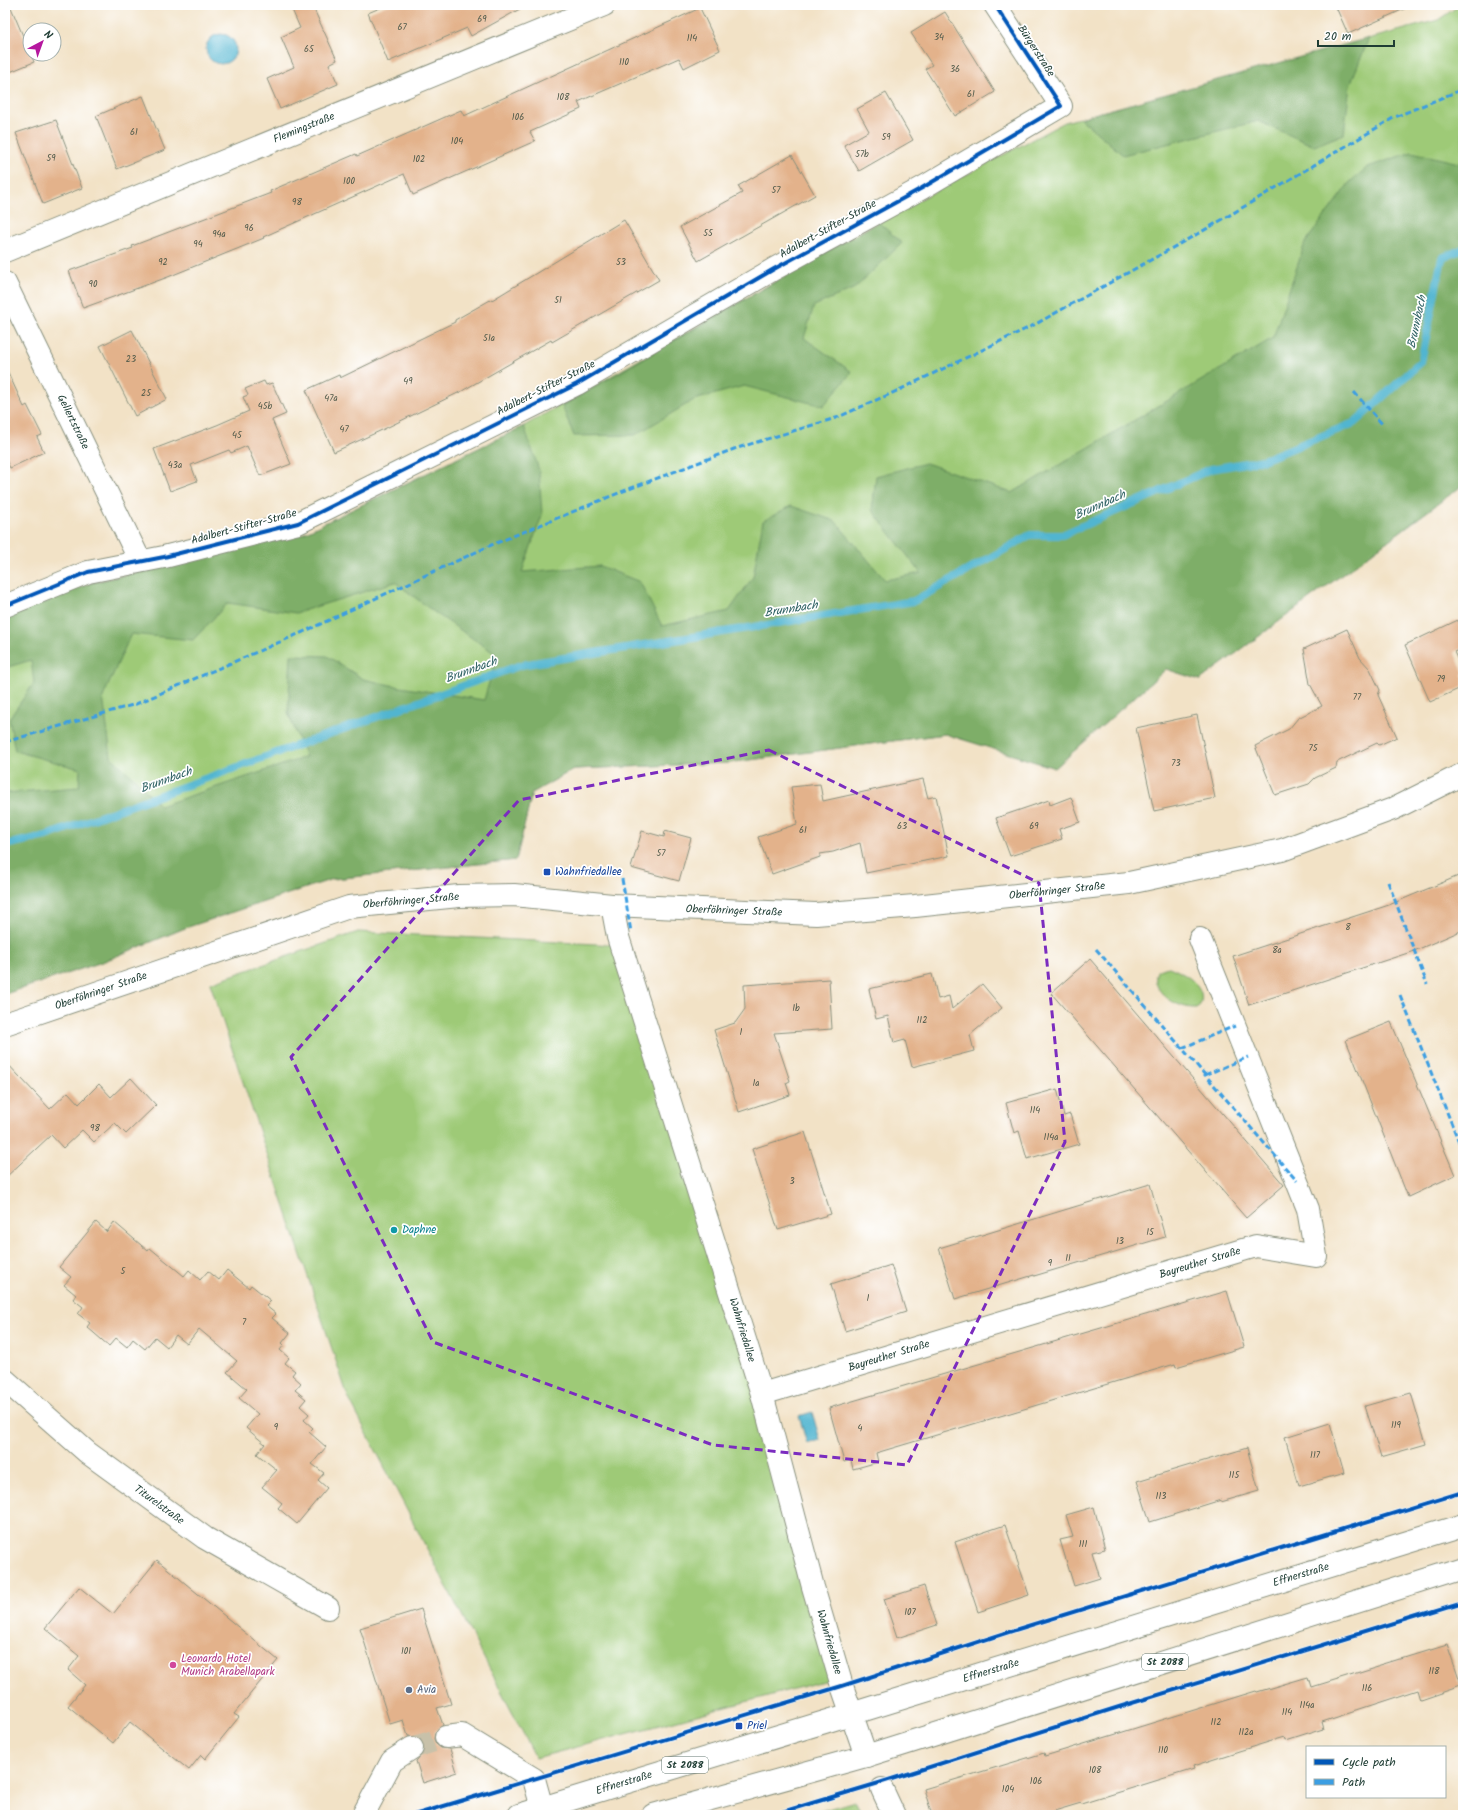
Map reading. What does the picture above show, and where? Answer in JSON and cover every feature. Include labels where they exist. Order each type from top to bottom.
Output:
[{"type":"street","name":"Flemingstraße","points":[[5,251],[604,5]]},
{"type":"street","name":"Bürgerstraße","points":[[995,5],[1061,106]]},
{"type":"street","name":"Adalbert-Stifter-Straße","points":[[5,606],[88,572],[164,557],[298,523],[577,384],[774,269],[922,188],[1061,106]]},
{"type":"street","name":"Gellertstraße","points":[[5,283],[140,561]]},
{"type":"street","name":"Oberföhringer Straße","points":[[5,1024],[349,907],[459,896],[514,895],[612,905],[816,914],[915,906],[1129,883],[1282,850],[1393,809],[1463,774]]},
{"type":"street","name":"Wahnfriedallee","points":[[612,905],[618,938],[762,1394],[813,1587],[866,1756]]},
{"type":"street","name":"Bayreuther Straße","points":[[762,1394],[1256,1246],[1316,1256],[1308,1209],[1200,939]]},
{"type":"street","name":"Titurelstraße","points":[[5,1380],[88,1453],[205,1538],[328,1608]]},
{"type":"street","name":"Effnerstraße","points":[[519,1815],[1461,1526]]},
{"type":"street","name":"St 2088","points":[[653,1815],[866,1756],[1463,1568]]},
{"type":"street","points":[[446,1737],[462,1735],[534,1779],[542,1808]]},
{"type":"street","points":[[363,1815],[392,1761],[412,1748]]},
{"type":"street","points":[[882,1789],[894,1815]]},
{"type":"highlighted area","points":[[769,750],[1039,883],[1065,1142],[907,1465],[713,1445],[433,1342],[291,1057],[519,800]]},
{"type":"green space","points":[[1460,5],[1463,5],[1463,485],[1200,680],[1166,669],[1055,768],[945,734],[727,763],[574,769],[532,793],[516,860],[333,879],[185,928],[102,962],[5,994],[5,619],[90,583],[302,534],[524,426],[878,222],[1065,122],[1438,20]]},
{"type":"green space","points":[[1369,38],[1350,85],[1344,134],[1314,146],[1258,121],[1123,155],[1080,118]]},
{"type":"green space","points":[[1412,152],[1463,164],[1463,485],[1200,680],[1166,669],[1055,768],[945,734],[727,763],[574,769],[532,793],[516,860],[333,879],[185,928],[102,962],[5,994],[5,793],[79,787],[80,769],[15,751],[9,719],[34,683],[31,660],[5,668],[5,619],[90,583],[302,534],[524,426],[539,470],[542,515],[522,572],[600,566],[640,582],[662,626],[729,611],[753,577],[763,521],[791,506],[835,521],[885,580],[921,573],[872,510],[876,476],[926,463],[1012,493],[1273,338],[1305,243],[1350,182],[1368,167]],"holes":[[[395,582],[434,612],[497,655],[484,700],[400,687],[363,679],[327,656],[291,655],[288,713],[306,757],[160,806],[136,780],[111,757],[103,697],[131,634],[193,640],[228,603],[296,613]]]},
{"type":"green space","points":[[878,222],[902,243],[855,288],[814,306],[804,338],[852,372],[823,406],[744,386],[694,400],[635,435],[574,436],[562,406]]},
{"type":"green space","points":[[358,932],[617,945],[756,1396],[831,1679],[536,1758],[348,1397],[210,983]]},
{"type":"green space","points":[[1169,967],[1188,977],[1198,986],[1202,998],[1200,1005],[1196,1008],[1181,1006],[1167,998],[1157,986],[1157,971]]},
{"type":"green space","points":[[855,1801],[863,1815],[808,1815]]},
{"type":"water","points":[[221,34],[232,38],[236,49],[232,60],[221,64],[210,60],[206,49],[210,38]]},
{"type":"water","points":[[812,1412],[820,1440],[807,1444],[799,1416]]},
{"type":"building","points":[[5,5],[10,5],[22,34],[22,62],[34,62],[5,74]]},
{"type":"building","points":[[290,5],[312,5],[337,60],[329,64],[338,84],[280,109],[267,79],[294,67],[281,37],[300,28]]},
{"type":"building","points":[[387,5],[527,5],[471,36],[467,28],[388,62],[368,13]]},
{"type":"building","points":[[1335,5],[1413,5],[1348,34]]},
{"type":"building","points":[[700,8],[720,50],[684,68],[679,58],[578,102],[581,109],[530,132],[535,141],[413,195],[404,174],[263,237],[264,238],[168,277],[83,308],[69,271],[133,248],[132,246],[271,193],[270,191],[356,154],[357,156],[461,110],[464,116]]},
{"type":"building","points":[[945,12],[995,92],[955,116],[925,69],[932,65],[911,33]]},
{"type":"building","points":[[886,93],[913,140],[859,171],[844,145],[869,131],[857,109]]},
{"type":"building","points":[[143,96],[165,150],[117,169],[96,116]]},
{"type":"building","points":[[56,120],[82,188],[43,204],[16,133]]},
{"type":"building","points":[[792,155],[815,195],[698,261],[680,227],[742,193],[738,186]]},
{"type":"building","points":[[624,220],[659,280],[552,342],[551,340],[462,391],[334,452],[306,390],[339,375],[340,378],[455,322],[455,320],[492,300]]},
{"type":"building","points":[[132,330],[167,399],[135,416],[100,346]]},
{"type":"building","points":[[5,366],[24,407],[27,405],[42,435],[37,437],[44,452],[10,468],[5,458]]},
{"type":"building","points":[[264,381],[266,385],[272,383],[286,414],[272,420],[291,464],[260,476],[247,446],[231,453],[229,450],[191,465],[197,481],[170,491],[154,449],[249,411],[243,397],[248,395],[245,389]]},
{"type":"building","points":[[1458,620],[1463,631],[1463,648],[1454,652],[1463,671],[1463,687],[1430,702],[1405,645]]},
{"type":"building","points":[[1347,629],[1360,658],[1370,669],[1380,690],[1378,695],[1397,737],[1379,745],[1377,743],[1337,762],[1336,768],[1315,778],[1309,784],[1275,795],[1255,746],[1289,729],[1298,718],[1322,706],[1310,684],[1304,649]]},
{"type":"building","points":[[1197,715],[1215,798],[1154,811],[1136,728]]},
{"type":"building","points":[[923,779],[928,798],[936,796],[949,856],[866,873],[860,843],[833,852],[820,854],[820,857],[772,874],[758,837],[797,824],[791,787],[820,784],[823,801]]},
{"type":"building","points":[[1071,797],[1080,822],[1059,829],[1062,839],[1010,856],[996,818],[1049,800],[1050,805]]},
{"type":"building","points":[[642,831],[664,837],[665,831],[691,838],[679,881],[631,868]]},
{"type":"building","points":[[1463,874],[1463,930],[1414,951],[1249,1005],[1233,956],[1389,905]]},
{"type":"building","points":[[1090,959],[1284,1185],[1246,1218],[1051,993]]},
{"type":"building","points":[[932,974],[938,999],[949,996],[952,1009],[982,984],[1002,1008],[970,1035],[974,1051],[912,1067],[905,1040],[894,1043],[888,1016],[876,1019],[869,989]]},
{"type":"building","points":[[829,979],[832,1029],[774,1033],[790,1081],[786,1083],[790,1095],[739,1112],[714,1030],[735,1023],[745,1009],[744,985]]},
{"type":"building","points":[[1391,1022],[1455,1175],[1408,1197],[1346,1040]]},
{"type":"building","points":[[5,1061],[50,1109],[68,1092],[79,1104],[99,1084],[111,1097],[131,1078],[156,1105],[126,1134],[115,1123],[94,1142],[82,1130],[63,1148],[51,1135],[5,1178]]},
{"type":"building","points":[[1057,1089],[1064,1116],[1070,1114],[1079,1144],[1027,1159],[1019,1131],[1014,1133],[1006,1103]]},
{"type":"building","points":[[805,1132],[831,1214],[778,1230],[752,1149]]},
{"type":"building","points":[[1150,1184],[1165,1237],[955,1299],[939,1248]]},
{"type":"building","points":[[96,1222],[107,1232],[114,1222],[148,1251],[150,1248],[184,1276],[189,1270],[200,1280],[208,1271],[219,1280],[227,1270],[249,1288],[251,1285],[271,1301],[266,1306],[276,1314],[272,1318],[290,1333],[282,1343],[284,1345],[280,1350],[289,1358],[285,1363],[295,1371],[292,1375],[301,1383],[295,1390],[306,1399],[300,1406],[309,1414],[304,1420],[313,1428],[309,1432],[326,1447],[312,1464],[324,1473],[318,1480],[327,1488],[297,1524],[278,1508],[282,1503],[262,1487],[277,1470],[257,1454],[265,1444],[246,1428],[258,1414],[239,1398],[247,1389],[227,1372],[237,1361],[199,1329],[187,1344],[176,1335],[167,1347],[155,1337],[145,1349],[133,1339],[127,1347],[116,1338],[109,1346],[87,1327],[90,1323],[78,1314],[83,1307],[73,1299],[76,1295],[64,1285],[71,1277],[59,1267]]},
{"type":"building","points":[[891,1265],[906,1312],[845,1331],[831,1284]]},
{"type":"building","points":[[1227,1291],[1244,1347],[1176,1367],[1175,1364],[876,1453],[878,1462],[853,1469],[851,1460],[844,1462],[829,1408]]},
{"type":"building","points":[[1411,1393],[1426,1444],[1381,1457],[1365,1406]]},
{"type":"building","points":[[1330,1423],[1344,1473],[1299,1486],[1285,1437]]},
{"type":"building","points":[[1247,1448],[1259,1491],[1221,1502],[1221,1500],[1150,1522],[1137,1481]]},
{"type":"building","points":[[1094,1507],[1105,1549],[1092,1552],[1100,1578],[1074,1586],[1060,1540],[1073,1537],[1066,1515]]},
{"type":"building","points":[[1005,1525],[1029,1595],[978,1612],[955,1542]]},
{"type":"building","name":"Leonardo Hotel Munich Arabellapark","points":[[157,1560],[278,1660],[234,1714],[239,1717],[205,1759],[201,1755],[189,1770],[130,1722],[113,1743],[68,1706],[85,1685],[68,1670],[79,1656],[45,1628],[79,1587],[113,1614]]},
{"type":"building","points":[[924,1586],[937,1625],[897,1638],[884,1599]]},
{"type":"building","points":[[421,1609],[451,1704],[437,1708],[443,1725],[435,1732],[434,1739],[436,1744],[441,1748],[450,1749],[457,1772],[423,1783],[416,1761],[423,1753],[423,1742],[417,1737],[408,1736],[403,1720],[390,1724],[360,1628]]},
{"type":"building","points":[[1447,1645],[1461,1686],[1420,1700],[1417,1690],[1322,1721],[1324,1728],[1286,1740],[1285,1737],[1239,1751],[1193,1766],[1194,1769],[1081,1804],[1041,1815],[932,1815],[924,1789],[1044,1753],[1045,1756],[1256,1691],[1257,1692],[1308,1677],[1311,1687]]},
{"type":"waterway","name":"Brunnbach","points":[[5,845],[46,836],[521,665],[914,601],[1030,535],[1062,535],[1211,469],[1263,460],[1354,423],[1421,362],[1442,258],[1463,249]]},
{"type":"tunnel","points":[[412,1748],[446,1737]]},
{"type":"marked path","points":[[5,742],[136,704],[303,632],[489,546],[621,492],[734,449],[836,418],[899,390],[1034,325],[1208,228],[1395,117],[1463,89]]},
{"type":"marked path","points":[[1354,392],[1382,424]]},
{"type":"marked path","points":[[622,879],[631,932]]},
{"type":"marked path","points":[[1388,882],[1427,984]]},
{"type":"marked path","points":[[1096,949],[1297,1181]]},
{"type":"marked path","points":[[1400,995],[1463,1152]]},
{"type":"marked path","points":[[1182,1048],[1235,1026]]},
{"type":"marked path","points":[[1205,1075],[1248,1057]]},
{"type":"cycle path","points":[[5,606],[88,572],[164,557],[298,523],[577,384],[774,269],[922,188],[1061,106],[995,5]]},
{"type":"cycle path","points":[[414,1815],[842,1686],[1018,1629],[1463,1492]]},
{"type":"cycle path","points":[[772,1815],[1463,1602]]},
{"type":"place","name":"Wahnfriedallee","points":[[547,872]]},
{"type":"place","name":"Daphne","points":[[394,1230]]},
{"type":"place","name":"Leonardo Hotel Munich Arabellapark","points":[[173,1665]]},
{"type":"place","name":"Avia","points":[[409,1690]]},
{"type":"place","name":"Priel","points":[[739,1726]]}]
